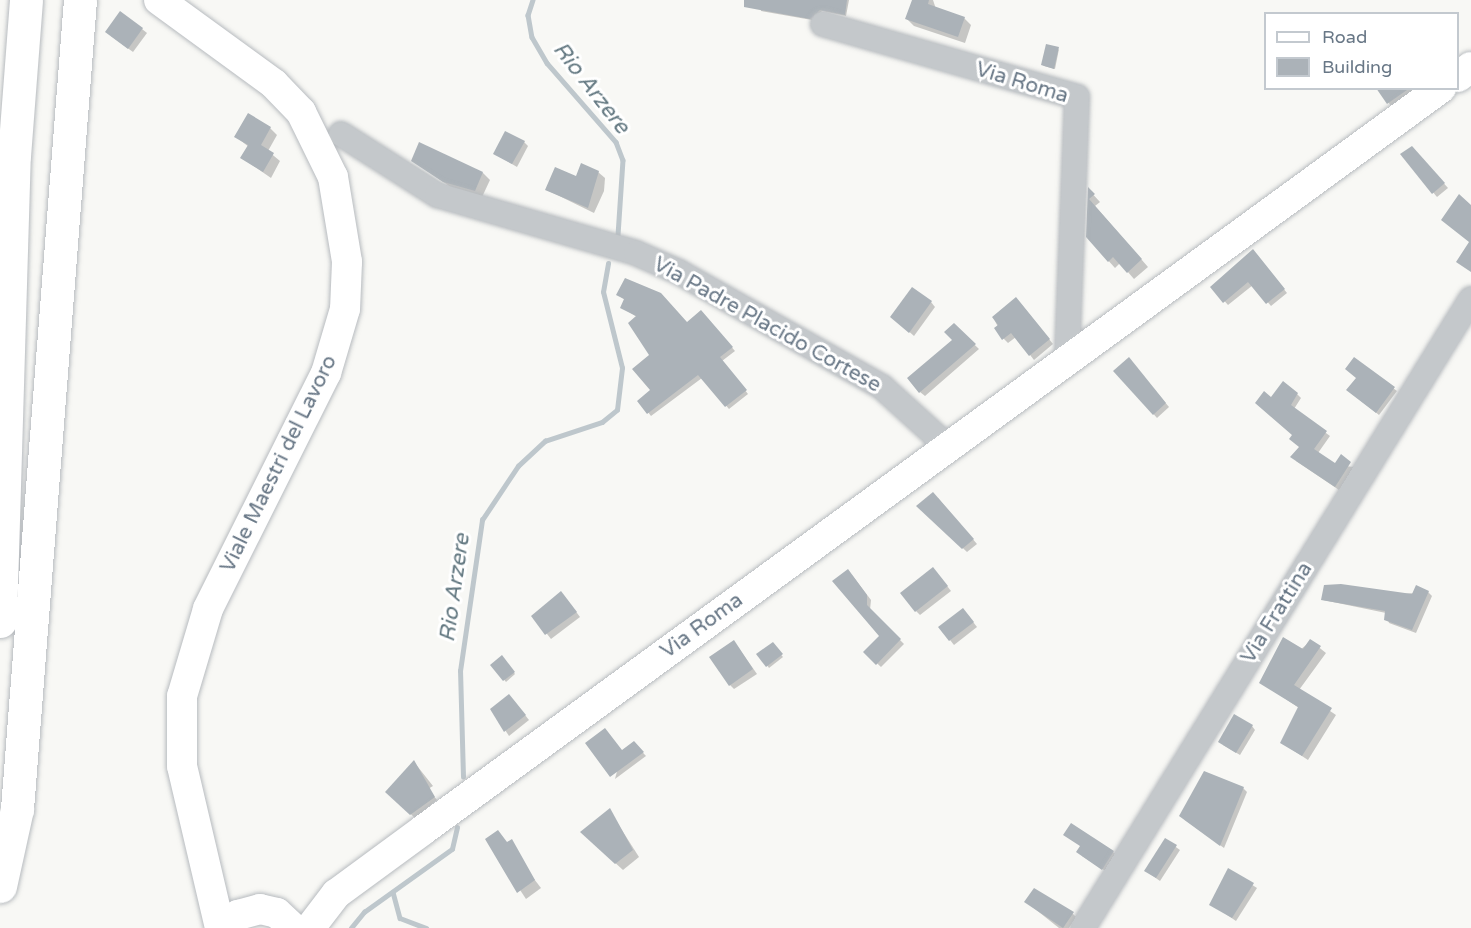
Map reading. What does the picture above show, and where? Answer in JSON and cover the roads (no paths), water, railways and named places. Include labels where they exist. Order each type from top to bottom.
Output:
[{"type":"highway","points":[[0,621],[20,61],[26,0]]},
{"type":"highway","points":[[0,886],[17,808],[84,7]]},
{"type":"main road","name":"Viale Maestri del Lavoro","points":[[159,0],[274,84],[301,112],[333,177],[347,262],[345,309],[326,373],[208,609],[190,661],[179,732],[192,817],[204,853],[220,928]]},
{"type":"main road","points":[[1459,76],[1471,67]]},
{"type":"main road","name":"Via Roma","points":[[226,928],[274,917],[336,894],[1067,358],[1438,90]]},
{"type":"main road","name":"Viale Maestri del Lavoro","points":[[204,853],[274,917]]},
{"type":"main road","name":"Via Roma","points":[[310,928],[336,894]]},
{"type":"street","name":"Via Roma","points":[[823,24],[1077,97],[1067,358]]},
{"type":"street","name":"Via Padre Placido Cortese","points":[[341,134],[437,195],[636,254],[679,272],[882,387],[947,446]]},
{"type":"street","name":"Via Frattina","points":[[1083,928],[1471,299]]},
{"type":"waterway","name":"Rio Arzere","points":[[533,0],[528,15],[532,37],[547,63],[616,142],[623,160],[618,235]]},
{"type":"waterway","name":"Rio Arzere","points":[[463,777],[460,671],[482,520],[518,466],[545,441],[602,422],[617,410],[622,368],[603,292],[608,263]]},
{"type":"waterway","name":"Rio Arzere","points":[[351,928],[364,912],[452,849],[457,828]]},
{"type":"waterway","points":[[393,892],[400,918],[426,928]]}]
